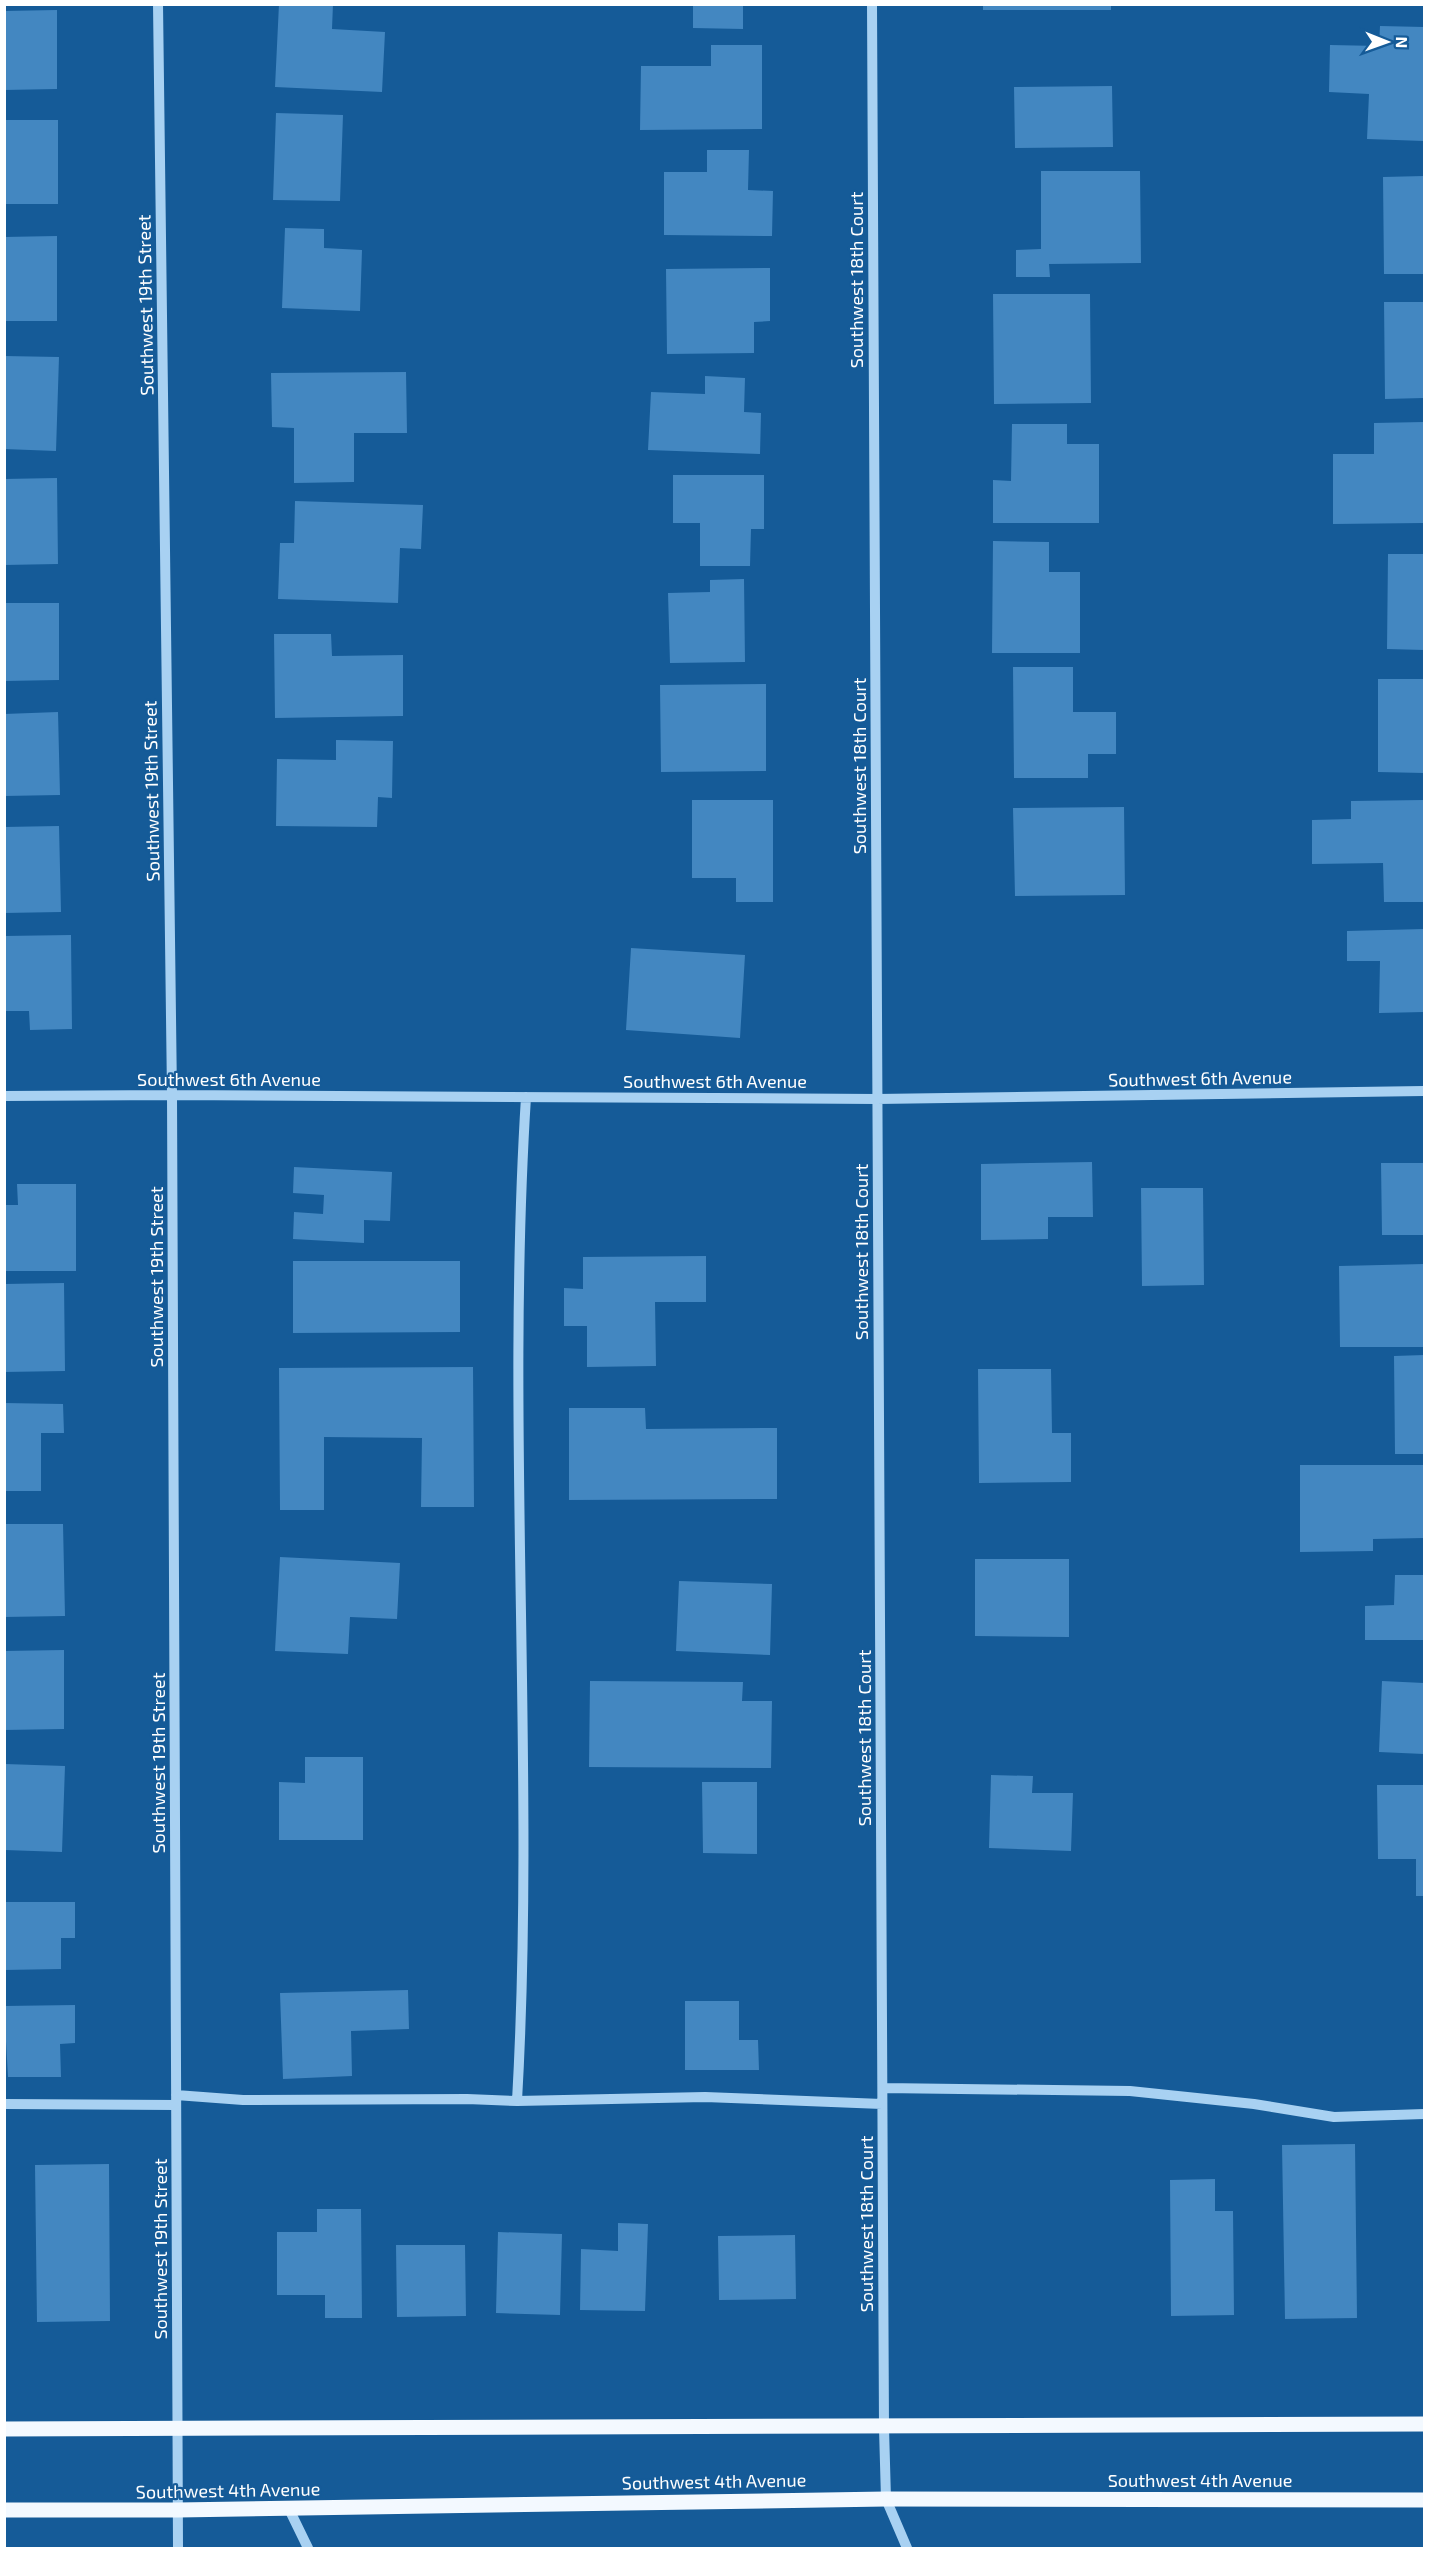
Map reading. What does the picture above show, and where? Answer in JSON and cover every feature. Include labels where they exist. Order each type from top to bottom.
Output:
[{"type":"main road","points":[[4,2429],[884,2428],[1425,2424]]},
{"type":"main road","name":"Southwest 4th Avenue","points":[[4,2510],[290,2509],[886,2499],[1425,2500]]},
{"type":"street","name":"Southwest 19th Street","points":[[158,4],[172,1095],[178,2548]]},
{"type":"street","name":"Southwest 18th Court","points":[[872,4],[886,2499]]},
{"type":"street","name":"Southwest 6th Avenue","points":[[4,1096],[877,1099],[1425,1091]]},
{"type":"street","points":[[517,2101],[524,1874],[518,1477],[519,1259],[526,1097]]},
{"type":"street","points":[[883,2088],[1130,2091],[1254,2104],[1334,2117],[1425,2114]]},
{"type":"street","points":[[4,2104],[176,2100],[467,2099],[517,2101],[705,2097],[882,2104]]},
{"type":"street","points":[[886,2499],[908,2548]]},
{"type":"street","points":[[290,2509],[308,2548]]},
{"type":"building","points":[[279,4],[333,4],[332,29],[385,32],[382,92],[275,87]]},
{"type":"building","points":[[693,4],[743,4],[743,29],[693,28]]},
{"type":"building","points":[[983,4],[1111,4],[1111,10],[983,10]]},
{"type":"building","points":[[57,10],[57,89],[4,90],[4,11]]},
{"type":"building","points":[[1380,26],[1424,27],[1424,141],[1367,139],[1369,94],[1329,92],[1330,45],[1379,46]]},
{"type":"building","points":[[711,45],[762,45],[762,129],[640,130],[641,66],[711,66]]},
{"type":"building","points":[[1112,86],[1113,147],[1015,148],[1014,87]]},
{"type":"building","points":[[276,113],[343,115],[340,201],[273,200]]},
{"type":"building","points":[[4,120],[58,120],[58,204],[4,204]]},
{"type":"building","points":[[707,150],[749,150],[748,190],[773,191],[772,236],[664,235],[664,172],[707,172]]},
{"type":"building","points":[[1041,171],[1140,171],[1141,263],[1049,264],[1050,277],[1016,277],[1016,250],[1041,249]]},
{"type":"building","points":[[1424,176],[1424,274],[1384,274],[1383,177]]},
{"type":"building","points":[[285,228],[324,229],[324,248],[362,250],[360,311],[282,308]]},
{"type":"building","points":[[57,236],[57,321],[4,321],[4,237]]},
{"type":"building","points":[[770,268],[770,321],[754,322],[754,353],[667,354],[666,269]]},
{"type":"building","points":[[993,294],[1090,294],[1091,403],[994,404]]},
{"type":"building","points":[[1384,302],[1424,302],[1424,398],[1385,399]]},
{"type":"building","points":[[4,356],[59,357],[56,451],[4,449]]},
{"type":"building","points":[[406,372],[407,433],[354,433],[354,482],[294,483],[294,428],[272,427],[271,373]]},
{"type":"building","points":[[705,376],[745,378],[744,412],[761,413],[760,454],[648,450],[651,392],[705,394]]},
{"type":"building","points":[[1424,422],[1424,523],[1333,524],[1333,454],[1374,454],[1374,423]]},
{"type":"building","points":[[1012,424],[1067,424],[1067,444],[1099,444],[1099,523],[993,523],[993,480],[1011,481]]},
{"type":"building","points":[[673,475],[764,475],[764,529],[751,529],[750,566],[700,566],[700,523],[673,523]]},
{"type":"building","points":[[57,478],[58,564],[4,565],[4,479]]},
{"type":"building","points":[[295,501],[423,505],[421,549],[400,548],[398,603],[278,599],[280,543],[294,543]]},
{"type":"building","points":[[993,541],[1049,542],[1049,572],[1080,572],[1080,653],[992,653]]},
{"type":"building","points":[[1388,554],[1424,554],[1424,650],[1387,649]]},
{"type":"building","points":[[744,579],[745,662],[670,663],[668,593],[710,592],[710,580]]},
{"type":"building","points":[[4,603],[59,603],[59,680],[4,681]]},
{"type":"building","points":[[274,634],[331,634],[332,656],[403,655],[403,716],[275,718]]},
{"type":"building","points":[[1013,667],[1073,667],[1073,712],[1116,712],[1116,754],[1088,754],[1088,778],[1014,778]]},
{"type":"building","points":[[1378,679],[1424,679],[1424,773],[1378,772]]},
{"type":"building","points":[[766,684],[766,771],[661,772],[660,685]]},
{"type":"building","points":[[58,712],[60,795],[4,796],[4,714]]},
{"type":"building","points":[[336,740],[393,741],[392,798],[378,797],[377,827],[276,826],[277,759],[336,760]]},
{"type":"building","points":[[692,800],[773,800],[773,902],[736,902],[736,878],[692,878]]},
{"type":"building","points":[[1424,800],[1424,902],[1384,902],[1383,863],[1312,864],[1312,820],[1351,819],[1351,801]]},
{"type":"building","points":[[1124,807],[1125,895],[1015,896],[1013,808]]},
{"type":"building","points":[[59,826],[61,912],[4,913],[4,827]]},
{"type":"building","points":[[1424,929],[1424,1012],[1379,1013],[1380,961],[1347,961],[1347,931]]},
{"type":"building","points":[[71,935],[72,1029],[30,1030],[29,1011],[4,1011],[4,936]]},
{"type":"building","points":[[631,948],[745,955],[740,1038],[626,1030]]},
{"type":"building","points":[[1092,1162],[1093,1217],[1048,1217],[1048,1239],[981,1240],[981,1164]]},
{"type":"building","points":[[1381,1163],[1424,1163],[1424,1235],[1382,1235]]},
{"type":"building","points":[[294,1167],[392,1172],[390,1221],[364,1220],[364,1243],[293,1239],[294,1212],[323,1214],[324,1195],[293,1193]]},
{"type":"building","points":[[17,1184],[76,1184],[76,1271],[4,1271],[4,1205],[18,1205]]},
{"type":"building","points":[[1141,1188],[1203,1188],[1204,1285],[1142,1286]]},
{"type":"building","points":[[706,1256],[706,1302],[655,1302],[656,1366],[587,1367],[587,1326],[564,1326],[564,1288],[583,1289],[583,1257]]},
{"type":"building","points":[[293,1261],[460,1261],[460,1332],[293,1333]]},
{"type":"building","points":[[1424,1264],[1424,1347],[1340,1347],[1339,1266]]},
{"type":"building","points":[[64,1283],[65,1371],[4,1372],[4,1284]]},
{"type":"building","points":[[1424,1355],[1424,1454],[1395,1454],[1394,1356]]},
{"type":"building","points":[[473,1367],[474,1507],[421,1507],[422,1438],[324,1437],[324,1510],[280,1510],[279,1368]]},
{"type":"building","points":[[978,1369],[1051,1369],[1052,1433],[1071,1433],[1071,1482],[979,1483]]},
{"type":"building","points":[[4,1403],[63,1404],[64,1433],[41,1433],[41,1491],[4,1491]]},
{"type":"building","points":[[569,1408],[645,1408],[646,1429],[777,1428],[777,1499],[569,1500]]},
{"type":"building","points":[[1300,1465],[1424,1465],[1424,1538],[1373,1539],[1373,1551],[1300,1552]]},
{"type":"building","points":[[4,1524],[63,1524],[65,1616],[4,1617]]},
{"type":"building","points":[[280,1557],[400,1563],[397,1619],[350,1617],[348,1654],[275,1651]]},
{"type":"building","points":[[975,1559],[1069,1559],[1069,1637],[975,1636]]},
{"type":"building","points":[[1395,1575],[1424,1575],[1424,1640],[1365,1640],[1365,1606],[1394,1605]]},
{"type":"building","points":[[679,1581],[772,1584],[770,1655],[676,1651]]},
{"type":"building","points":[[64,1650],[64,1729],[4,1730],[4,1651]]},
{"type":"building","points":[[590,1681],[743,1682],[742,1701],[772,1701],[771,1768],[589,1767]]},
{"type":"building","points":[[1382,1681],[1424,1683],[1424,1754],[1379,1752]]},
{"type":"building","points":[[305,1757],[363,1757],[363,1840],[279,1840],[279,1782],[305,1783]]},
{"type":"building","points":[[5,1764],[65,1766],[62,1852],[5,1850]]},
{"type":"building","points":[[991,1775],[1033,1776],[1032,1793],[1073,1793],[1071,1851],[989,1848]]},
{"type":"building","points":[[702,1782],[757,1782],[757,1854],[703,1853]]},
{"type":"building","points":[[1377,1785],[1424,1785],[1424,1896],[1416,1896],[1416,1859],[1378,1859]]},
{"type":"building","points":[[4,1902],[75,1902],[75,1938],[61,1938],[61,1969],[4,1970]]},
{"type":"building","points":[[408,1990],[409,2029],[351,2031],[352,2076],[283,2079],[280,1993]]},
{"type":"building","points":[[685,2001],[739,2001],[739,2040],[758,2040],[759,2070],[685,2070]]},
{"type":"building","points":[[75,2005],[75,2043],[60,2044],[61,2077],[8,2077],[4,2006]]},
{"type":"building","points":[[1355,2144],[1357,2318],[1285,2319],[1282,2145]]},
{"type":"building","points":[[109,2164],[110,2321],[37,2322],[35,2165]]},
{"type":"building","points":[[1215,2179],[1215,2211],[1233,2211],[1234,2315],[1171,2316],[1170,2180]]},
{"type":"building","points":[[317,2209],[361,2209],[362,2318],[325,2318],[325,2295],[277,2295],[277,2232],[317,2232]]},
{"type":"building","points":[[618,2223],[648,2224],[645,2311],[580,2310],[581,2249],[618,2251]]},
{"type":"building","points":[[498,2232],[562,2234],[560,2315],[496,2313]]},
{"type":"building","points":[[795,2235],[796,2299],[719,2300],[718,2236]]},
{"type":"building","points":[[396,2245],[465,2245],[466,2316],[397,2317]]}]
